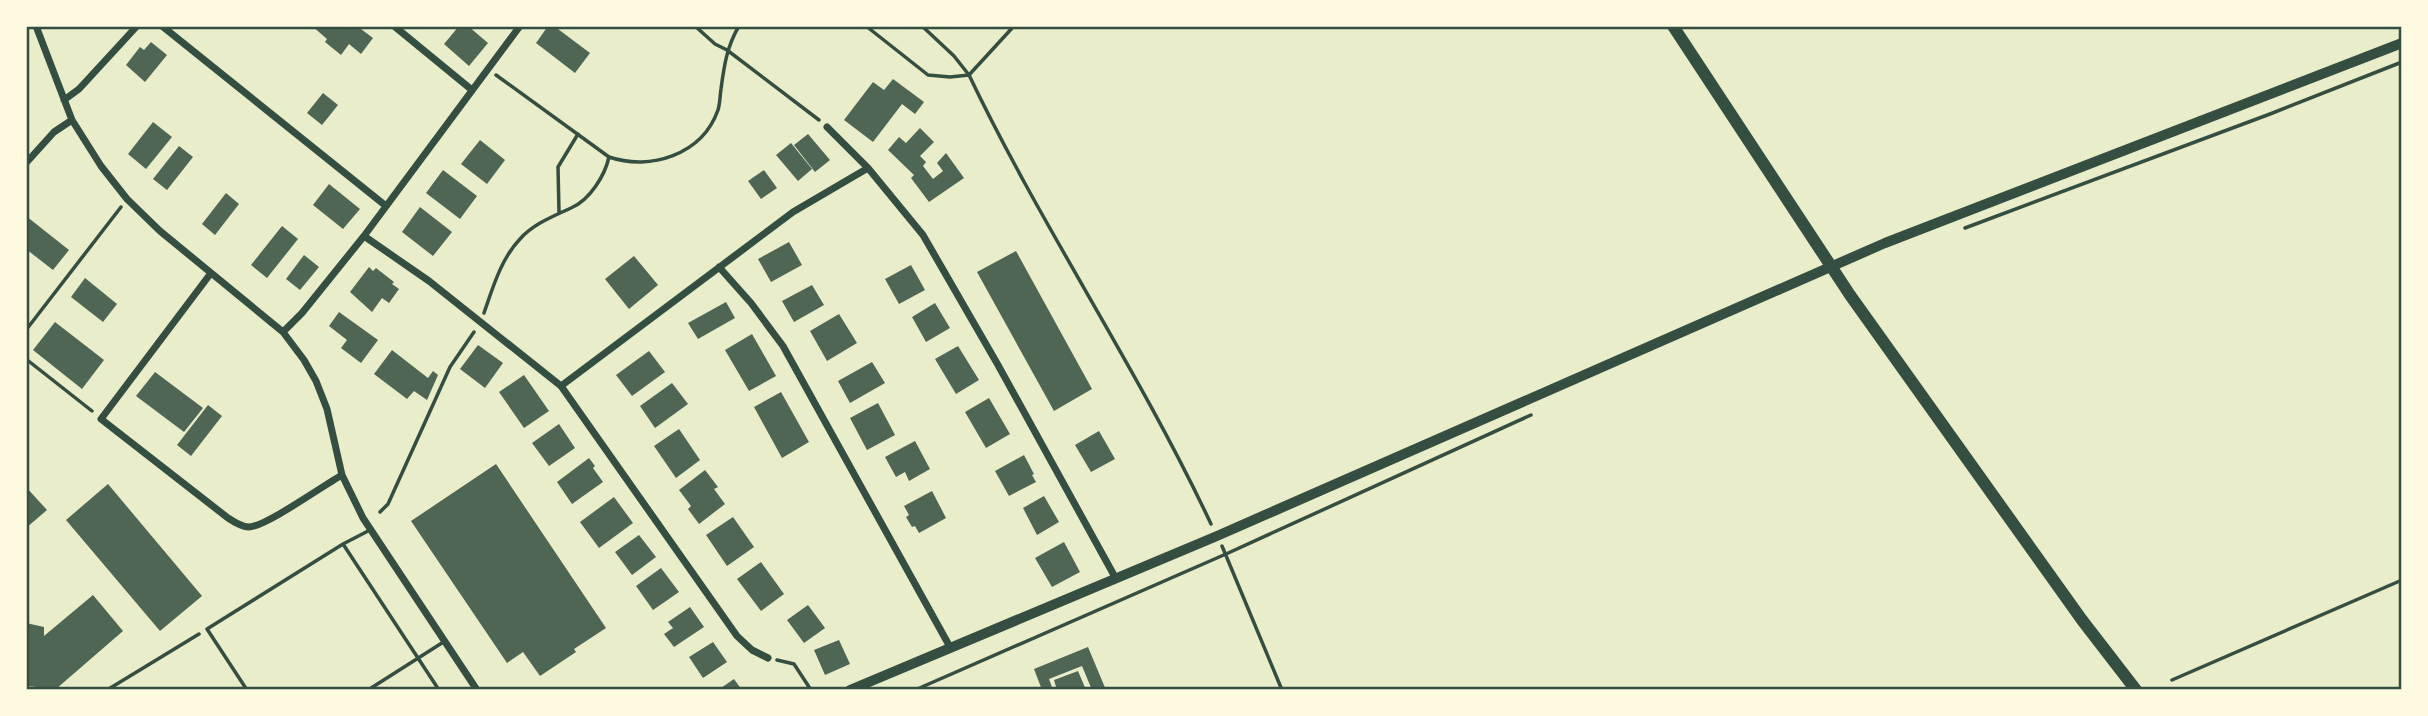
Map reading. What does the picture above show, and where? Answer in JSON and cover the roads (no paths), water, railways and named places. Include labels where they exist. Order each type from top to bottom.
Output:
[{"type":"main road","points":[[1673,26],[1850,295],[2082,620],[2136,690]]},
{"type":"street","points":[[36,26],[72,120],[94,156],[127,199],[160,232],[283,332],[299,352],[316,381],[327,409],[342,475],[370,530],[477,690]]},
{"type":"street","points":[[64,100],[79,89],[137,26]]},
{"type":"street","points":[[162,26],[386,206]]},
{"type":"street","points":[[394,26],[472,90]]},
{"type":"street","points":[[283,332],[302,313],[364,236],[520,26]]},
{"type":"street","points":[[850,690],[1217,536],[1885,243],[2402,43]]},
{"type":"street","points":[[26,163],[54,132],[72,120]]},
{"type":"street","points":[[827,127],[868,168],[923,235],[1115,578]]},
{"type":"street","points":[[561,386],[793,212],[868,168]]},
{"type":"street","points":[[364,236],[429,281],[561,386],[737,636],[752,650],[768,658]]},
{"type":"street","points":[[719,267],[751,303],[783,346],[950,647]]},
{"type":"street","points":[[211,273],[102,419],[228,518],[248,527],[275,516],[342,475]]},
{"type":"lane","points":[[247,690],[207,629],[370,530]]},
{"type":"lane","points":[[343,544],[439,690]]},
{"type":"lane","points":[[368,690],[445,641]]}]
